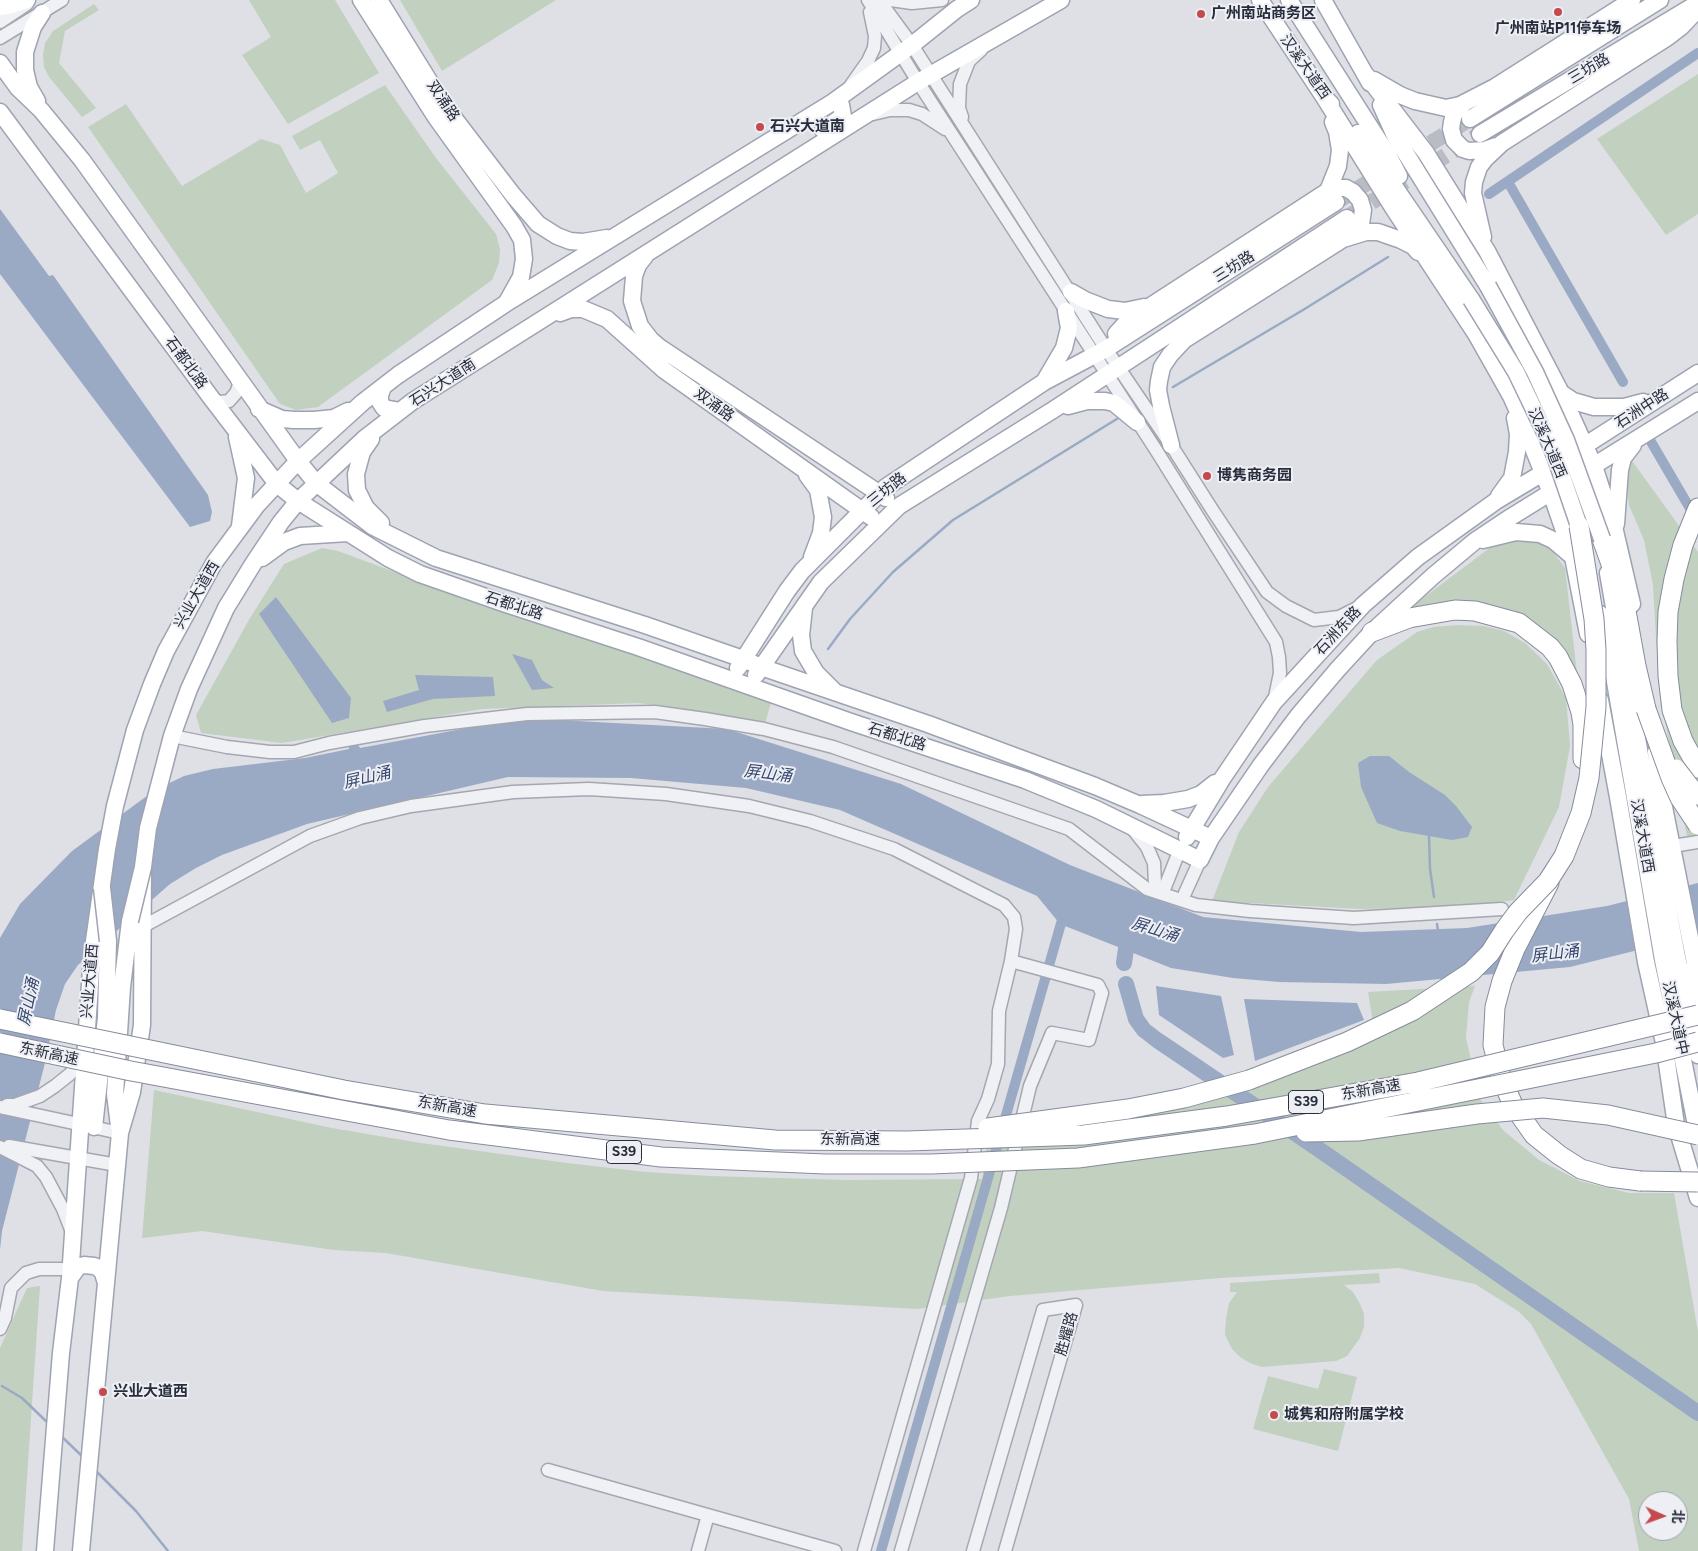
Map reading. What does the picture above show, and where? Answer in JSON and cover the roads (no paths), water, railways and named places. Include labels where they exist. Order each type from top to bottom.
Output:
[{"type":"highway","points":[[1698,508],[1683,545],[1674,579],[1668,612],[1667,641],[1668,676],[1672,710],[1683,741],[1698,768]]},
{"type":"highway","points":[[1579,526],[1594,620],[1596,650],[1596,707],[1590,768],[1581,813],[1564,856],[1514,949],[1502,981],[1494,1007],[1493,1045],[1501,1077],[1513,1105],[1534,1135],[1559,1155],[1581,1169],[1609,1177],[1640,1181],[1698,1182]]},
{"type":"highway","points":[[1609,535],[1646,710],[1680,798],[1698,825]]},
{"type":"highway","points":[[907,1141],[1040,1120],[1128,1109],[1184,1098],[1249,1080],[1347,1042],[1412,1011],[1471,972],[1490,953],[1518,912],[1548,881],[1564,856],[1577,809],[1582,768],[1584,737],[1577,697],[1558,657],[1550,647],[1519,624],[1476,611],[1455,610],[1409,618],[1372,632]]},
{"type":"highway","points":[[1646,710],[1664,750],[1684,782],[1698,797]]},
{"type":"highway","name":"东新高速","points":[[0,1018],[344,1090],[486,1114],[775,1140],[907,1141],[1084,1135],[1227,1116],[1418,1082],[1698,1015]]},
{"type":"highway","name":"东新高速","points":[[0,1043],[131,1071],[449,1130],[661,1157],[825,1164],[931,1164],[1078,1158],[1255,1134],[1647,1055],[1698,1042]]},
{"type":"highway","points":[[1255,1134],[1358,1131],[1477,1114],[1543,1108],[1608,1115],[1698,1135]]},
{"type":"main road","points":[[0,6],[12,5],[26,0]]},
{"type":"main road","name":"双涌路","points":[[361,0],[435,116],[522,240],[524,259],[521,277],[505,304]]},
{"type":"main road","name":"双涌路","points":[[379,0],[444,105],[513,195],[538,224],[557,236],[570,241],[583,242],[616,236]]},
{"type":"main road","points":[[906,49],[933,18],[953,0]]},
{"type":"main road","name":"石兴大道南","points":[[277,484],[363,402],[398,375],[505,304],[838,98],[906,49],[957,8],[971,0]]},
{"type":"main road","name":"石兴大道南","points":[[298,501],[377,428],[413,401],[861,118],[1060,0]]},
{"type":"main road","name":"汉溪大道西","points":[[1260,0],[1324,97],[1360,136],[1471,299],[1516,372],[1552,447],[1579,526],[1614,676],[1662,959]]},
{"type":"main road","points":[[1289,0],[1388,156],[1429,236]]},
{"type":"main road","points":[[1500,145],[1475,152],[1463,149],[1452,135],[1451,128],[1454,114],[1464,104],[1503,82],[1632,0]]},
{"type":"main road","name":"三坊路","points":[[1470,119],[1660,0]]},
{"type":"main road","name":"汉溪大道西","points":[[1324,1],[1366,75],[1395,136],[1488,286],[1542,389],[1609,535],[1654,835],[1662,959]]},
{"type":"main road","name":"三坊路","points":[[1480,134],[1698,3]]},
{"type":"main road","points":[[38,6],[28,40],[25,70],[29,87],[41,110]]},
{"type":"main road","points":[[1668,38],[1698,9]]},
{"type":"main road","points":[[1486,251],[1473,193],[1479,167],[1485,159],[1500,145],[1698,18]]},
{"type":"main road","points":[[0,63],[18,88],[41,110]]},
{"type":"main road","points":[[1366,75],[1400,96],[1423,104],[1446,108],[1464,104]]},
{"type":"main road","points":[[1366,75],[1426,153],[1486,251],[1564,398],[1594,466],[1609,535],[1627,578],[1645,674],[1662,797],[1673,846],[1691,948],[1698,1005]]},
{"type":"main road","points":[[0,88],[5,85],[18,88]]},
{"type":"main road","points":[[1324,97],[1337,132],[1340,150],[1334,177],[1328,191],[1330,198]]},
{"type":"main road","points":[[1324,97],[1392,206],[1476,334],[1510,396],[1551,493],[1573,557],[1618,797],[1632,887],[1662,959],[1664,1043],[1676,1125],[1698,1198]]},
{"type":"main road","points":[[777,172],[816,136],[843,116],[838,98]]},
{"type":"main road","name":"石都北路","points":[[41,110],[82,160],[298,462],[316,483],[372,526],[436,558],[744,659],[761,667],[928,724],[1103,789],[1140,804],[1211,838]]},
{"type":"main road","name":"石都北路","points":[[0,112],[277,484],[298,501],[388,558],[420,574],[503,604],[638,646],[851,722],[1025,780],[1096,809],[1200,860]]},
{"type":"main road","points":[[0,119],[15,134]]},
{"type":"main road","points":[[1100,352],[1123,326],[1154,304],[1330,198],[1335,188],[1346,188],[1353,192],[1360,200],[1363,210],[1361,224],[1343,239],[1184,340],[1170,355],[1162,367],[1158,390],[1165,445]]},
{"type":"main road","name":"三坊路","points":[[731,679],[787,591],[805,568],[878,494],[1044,382],[1100,352],[1330,198]]},
{"type":"main road","name":"三坊路","points":[[749,686],[821,582],[898,506],[1054,410],[1347,218]]},
{"type":"main road","points":[[1343,239],[1366,232],[1391,235],[1413,246],[1428,262]]},
{"type":"main road","name":"双涌路","points":[[648,253],[638,265],[634,276],[632,301],[640,326],[651,340],[667,353],[898,506]]},
{"type":"main road","points":[[1071,292],[1108,309],[1136,309],[1154,304]]},
{"type":"main road","name":"双涌路","points":[[543,319],[571,309],[583,309],[607,319],[664,370],[880,523]]},
{"type":"main road","points":[[1044,382],[1060,357],[1066,343],[1069,328],[1066,311]]},
{"type":"main road","name":"石洲中路","points":[[1586,446],[1698,373]]},
{"type":"main road","points":[[383,387],[380,402],[384,408],[400,411]]},
{"type":"main road","points":[[1496,501],[1512,478],[1517,452],[1518,434],[1510,396]]},
{"type":"main road","points":[[1564,398],[1594,407],[1612,408],[1624,407],[1657,398],[1668,419]]},
{"type":"main road","points":[[1523,423],[1538,434],[1548,434],[1558,429],[1565,418],[1564,398]]},
{"type":"main road","points":[[1054,410],[1086,401],[1105,401],[1114,403],[1137,422]]},
{"type":"main road","name":"石洲中路","points":[[1594,466],[1698,401]]},
{"type":"main road","points":[[259,409],[282,418],[314,420],[334,418],[363,402]]},
{"type":"main road","points":[[377,428],[362,452],[356,474],[358,490],[366,508],[408,545]]},
{"type":"main road","points":[[236,430],[246,478],[239,528]]},
{"type":"main road","points":[[1609,535],[1623,458],[1639,438]]},
{"type":"main road","name":"石洲东路","points":[[1180,850],[1222,778],[1274,702],[1363,604],[1418,557],[1496,501],[1586,446]]},
{"type":"main road","name":"石洲东路","points":[[1200,860],[1211,838],[1260,765],[1310,702],[1372,632],[1433,576],[1475,541],[1594,466]]},
{"type":"main road","points":[[801,467],[818,490],[823,517],[821,533],[800,580],[802,586],[813,588],[821,582]]},
{"type":"main road","name":"兴业大道西","points":[[46,1551],[78,1158],[87,1125],[84,1055],[92,955],[115,806],[135,730],[166,651],[214,562],[239,528],[277,484]]},
{"type":"main road","points":[[81,1551],[120,1133],[115,1094],[122,987],[138,921],[148,828],[158,783],[172,736],[189,689],[208,646],[226,608],[253,564],[281,522],[298,501]]},
{"type":"main road","points":[[1464,524],[1474,526],[1477,531],[1475,541],[1516,532],[1529,532],[1540,534],[1553,540],[1573,557]]},
{"type":"main road","points":[[253,564],[284,542],[300,536],[348,533]]},
{"type":"main road","points":[[388,558],[384,553],[383,547],[386,542],[392,541],[408,545]]},
{"type":"main road","points":[[804,606],[801,635],[803,651],[816,673],[836,694]]},
{"type":"main road","points":[[638,646],[645,646],[651,643],[652,630],[645,625]]},
{"type":"main road","points":[[851,722],[843,715],[841,710],[845,701],[855,699]]},
{"type":"main road","points":[[1242,750],[1238,760],[1240,766],[1248,770],[1260,765]]},
{"type":"main road","points":[[1140,804],[1188,799],[1201,794],[1222,778]]},
{"type":"main road","points":[[1096,809],[1108,807],[1109,794],[1103,789]]},
{"type":"main road","points":[[87,1125],[106,1018],[108,941],[102,888]]},
{"type":"main road","points":[[1691,948],[1698,978]]},
{"type":"main road","name":"汉溪大道中","points":[[1662,959],[1698,1055]]},
{"type":"main road","name":"汉溪大道中","points":[[1662,959],[1698,1135]]},
{"type":"main road","points":[[70,1273],[78,1266],[94,1266],[103,1273],[105,1280]]},
{"type":"street","points":[[0,22],[38,6],[62,0]]},
{"type":"street","points":[[868,0],[906,49]]},
{"type":"street","points":[[838,98],[860,74],[874,48],[874,26],[868,0]]},
{"type":"street","points":[[879,0],[924,79],[953,136],[1066,311],[1100,352],[1268,592],[1286,606],[1314,620],[1339,617],[1363,604]]},
{"type":"street","points":[[891,0],[912,4],[942,0]]},
{"type":"street","points":[[0,38],[38,6]]},
{"type":"street","points":[[965,127],[958,108],[960,84],[969,61],[988,42]]},
{"type":"street","points":[[924,79],[965,127],[1071,292],[1100,352]]},
{"type":"street","points":[[861,118],[890,110],[910,110],[938,123],[953,136]]},
{"type":"street","points":[[1113,371],[1137,422],[1165,445],[1276,642],[1280,673],[1274,702]]},
{"type":"street","points":[[212,399],[220,402],[229,401],[236,393],[239,385],[236,376]]},
{"type":"street","points":[[1254,606],[1260,608],[1266,603],[1268,592]]},
{"type":"street","points":[[172,736],[227,747],[270,752],[294,752],[329,743],[425,726],[527,714],[655,712],[768,730],[833,747],[1069,829],[1147,889],[1196,905],[1354,918],[1502,909]]},
{"type":"street","points":[[138,921],[310,836],[360,818],[411,806],[513,792],[589,789],[666,794],[749,806],[810,821],[894,849],[1004,905],[1014,917],[1016,929],[1011,961],[999,1011],[998,1064],[988,1100],[978,1121],[971,1178],[864,1551]]},
{"type":"street","name":"石洲东路","points":[[1131,826],[1147,847],[1160,886],[1180,850]]},
{"type":"street","points":[[1673,846],[1698,842]]},
{"type":"street","name":"石洲东路","points":[[1186,893],[1200,860]]},
{"type":"street","points":[[901,1551],[1001,1208],[1030,1086],[1052,1033],[1090,1040],[1102,993],[1098,984],[1011,961]]},
{"type":"street","points":[[0,1106],[15,1105],[40,1096],[70,1074],[84,1055]]},
{"type":"street","points":[[0,1106],[120,1133]]},
{"type":"street","points":[[0,1145],[25,1154],[78,1158],[117,1165]]},
{"type":"street","points":[[25,1154],[46,1177],[63,1209],[73,1236]]},
{"type":"street","points":[[0,1329],[5,1318],[11,1288],[26,1274],[40,1269],[70,1273]]},
{"type":"street","name":"胜耀路","points":[[973,1551],[1043,1310],[1076,1305],[1005,1551]]},
{"type":"street","points":[[548,1470],[835,1551]]},
{"type":"street","points":[[698,1551],[708,1515]]},
{"type":"water","points":[[0,209],[49,276],[53,275],[208,495],[212,512],[210,521],[190,527],[0,274]]},
{"type":"water","points":[[276,597],[351,698],[349,718],[332,723],[259,614]]},
{"type":"water","points":[[512,654],[532,660],[542,680],[554,688],[532,690]]},
{"type":"water","points":[[415,675],[493,677],[495,696],[433,699],[387,712],[383,701],[419,690]]},
{"type":"water","name":"屏山涌","points":[[521,718],[727,729],[901,784],[1070,865],[1203,917],[1361,932],[1467,928],[1607,906],[1698,883],[1698,935],[1570,967],[1386,984],[1279,982],[1233,978],[1171,968],[1060,924],[1037,896],[840,810],[746,788],[631,778],[508,777],[307,824],[222,855],[170,884],[78,965],[65,984],[56,1010],[46,1059],[2,1231],[0,1250],[0,938],[20,904],[72,851],[155,790],[184,776],[213,769],[305,758],[349,749],[348,742],[356,741],[360,748]]},
{"type":"water","points":[[1370,756],[1389,756],[1409,772],[1445,795],[1472,827],[1468,837],[1452,840],[1400,831],[1377,823],[1361,787],[1358,763]]},
{"type":"water","points":[[1156,986],[1221,996],[1234,1055],[1223,1058],[1159,1015]]},
{"type":"water","points":[[1244,999],[1357,1003],[1364,1020],[1255,1061]]},
{"type":"waterway","points":[[1489,194],[1698,53]]},
{"type":"waterway","points":[[1508,182],[1623,382]]},
{"type":"waterway","points":[[1173,387],[1388,257]]},
{"type":"waterway","points":[[828,649],[850,619],[893,572],[953,520],[1120,417]]},
{"type":"waterway","points":[[1650,440],[1695,517]]},
{"type":"waterway","points":[[1429,836],[1430,869],[1434,897]]},
{"type":"waterway","points":[[881,1551],[1064,913]]},
{"type":"waterway","points":[[1437,924],[1438,931]]},
{"type":"waterway","name":"屏山涌","points":[[1124,963],[1129,928]]},
{"type":"waterway","points":[[1126,984],[1136,1019],[1144,1030],[1157,1040],[1317,1148],[1698,1413]]},
{"type":"waterway","points":[[2,1386],[22,1398],[49,1424]]},
{"type":"waterway","points":[[60,1435],[83,1457]]},
{"type":"waterway","points":[[95,1470],[136,1511],[168,1551]]},
{"type":"tunnel","points":[[1410,156],[1470,119]]},
{"type":"tunnel","points":[[1351,215],[1480,134]]},
{"type":"tunnel","points":[[1336,202],[1385,172]]},
{"type":"place","name":"广州南站P11停车场","points":[[1558,12]]},
{"type":"place","name":"广州南站商务区","points":[[1201,14]]},
{"type":"place","name":"石兴大道南","points":[[760,127]]},
{"type":"place","name":"博隽商务园","points":[[1207,476]]},
{"type":"place","name":"兴业大道西","points":[[103,1392]]},
{"type":"place","name":"城隽和府附属学校","points":[[1274,1415]]}]
